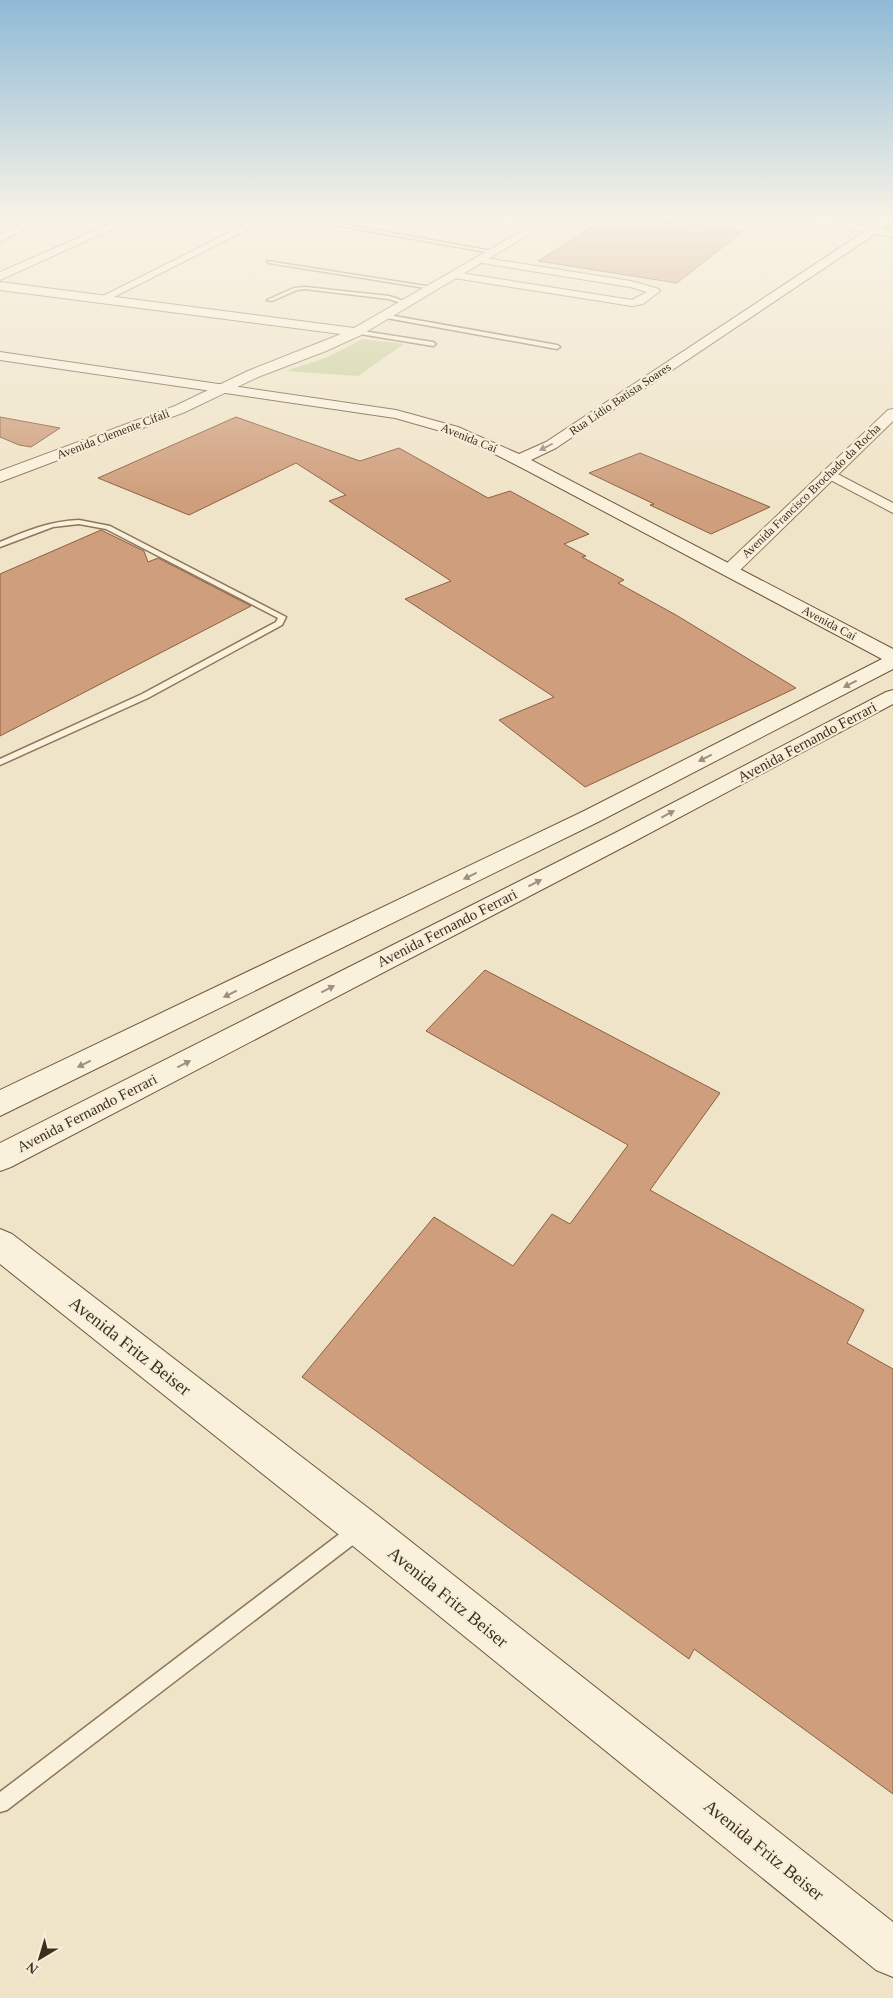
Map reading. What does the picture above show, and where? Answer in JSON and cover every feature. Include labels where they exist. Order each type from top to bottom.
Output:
[{"type":"main road","points":[[181,309],[356,332]]},
{"type":"main road","name":"Avenida Clemente Cifali","points":[[0,478],[180,409],[253,374],[321,348],[356,332],[395,309]]},
{"type":"main road","name":"Rua Lídio Batista Soares","points":[[526,463],[755,309]]},
{"type":"main road","name":"Rua Lídio Batista Soares","points":[[526,463],[568,450],[775,309]]},
{"type":"main road","points":[[708,341],[724,344]]},
{"type":"main road","name":"Avenida Caí","points":[[0,356],[396,414],[453,430],[526,463],[893,656]]},
{"type":"main road","name":"Avenida Francisco Brochado da Rocha","points":[[730,570],[893,412]]},
{"type":"main road","points":[[590,419],[607,423]]},
{"type":"main road","name":"Avenida Fernando Ferrari","points":[[0,1104],[592,816],[893,662]]},
{"type":"main road","name":"Avenida Fernando Ferrari","points":[[0,1158],[625,837],[893,696]]},
{"type":"main road","points":[[592,816],[625,837]]},
{"type":"main road","points":[[256,981],[282,1013]]},
{"type":"main road","name":"Avenida Fritz Beiser","points":[[0,1244],[362,1528],[893,1953]]},
{"type":"street","points":[[828,473],[893,509]]},
{"type":"lane","points":[[383,316],[557,348]]},
{"type":"lane","points":[[356,332],[433,344]]},
{"type":"lane","points":[[0,544],[41,527],[62,523],[94,523],[108,526],[282,617],[279,623],[145,696],[0,762]]},
{"type":"lane","points":[[0,1803],[362,1528]]},
{"type":"green space","points":[[362,339],[404,344],[358,376],[286,371],[328,357]]},
{"type":"building","points":[[0,417],[60,428],[31,447],[19,445],[0,437]]},
{"type":"building","points":[[236,417],[360,461],[399,448],[488,498],[510,491],[589,534],[564,544],[586,556],[582,557],[624,580],[618,583],[676,615],[796,688],[585,787],[499,720],[554,697],[405,599],[451,581],[329,501],[346,495],[296,463],[189,515],[98,478]]},
{"type":"building","points":[[640,453],[770,507],[711,534],[589,473]]},
{"type":"building","points":[[101,530],[144,551],[148,562],[158,558],[251,606],[0,736],[0,574]]},
{"type":"building","points":[[485,970],[720,1093],[650,1190],[864,1310],[847,1343],[893,1369],[893,1794],[694,1649],[689,1659],[302,1377],[434,1217],[513,1266],[552,1214],[570,1224],[628,1145],[426,1031]]}]
